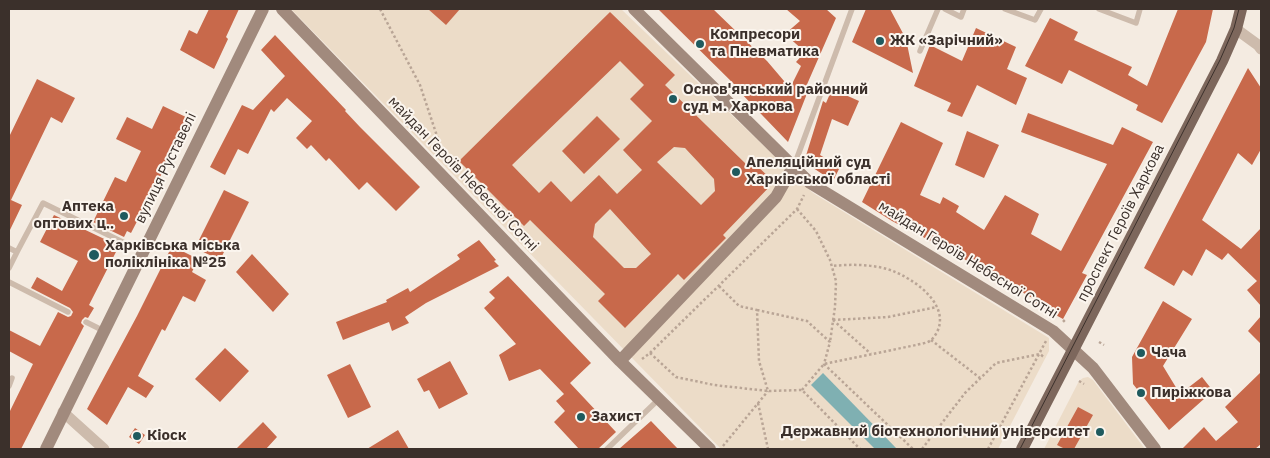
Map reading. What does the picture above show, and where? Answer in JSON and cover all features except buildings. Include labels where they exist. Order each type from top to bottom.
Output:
[{"type":"main road","name":"вулиця Руставелі","points":[[46,449],[263,9]]},
{"type":"main road","name":"майдан Героїв Небесної Сотні","points":[[282,9],[620,361],[710,449]]},
{"type":"main road","name":"майдан Героїв Небесної Сотні","points":[[634,9],[810,183],[1053,331],[1093,368],[1156,449]]},
{"type":"main road","name":"проспект Героїв Харкова","points":[[1022,449],[1222,61],[1236,29],[1241,9]]},
{"type":"main road","points":[[620,361],[776,197],[793,166]]},
{"type":"street","points":[[1236,29],[1258,44],[1261,49]]},
{"type":"street","points":[[63,412],[104,449]]},
{"type":"lane","points":[[793,166],[852,9]]},
{"type":"lane","points":[[920,51],[938,9]]},
{"type":"lane","points":[[945,9],[961,17],[964,9]]},
{"type":"lane","points":[[1005,9],[1035,20],[1041,9]]},
{"type":"lane","points":[[1099,9],[1136,23],[1140,9]]},
{"type":"lane","points":[[9,268],[43,203],[142,252]]},
{"type":"lane","points":[[9,248],[17,252]]},
{"type":"lane","points":[[9,282],[68,312]]},
{"type":"lane","points":[[86,322],[104,331]]},
{"type":"lane","points":[[9,386],[12,378]]},
{"type":"lane","points":[[607,449],[659,399]]},
{"type":"path","points":[[380,9],[420,85],[442,154]]},
{"type":"path","points":[[630,371],[797,209],[806,190]]},
{"type":"path","points":[[797,209],[816,231],[832,266],[836,281],[835,307],[830,342],[824,364],[802,390]]},
{"type":"path","points":[[824,364],[916,345],[931,340],[938,330],[940,322],[937,306],[923,290],[912,281],[893,271],[860,265],[832,266]]},
{"type":"path","points":[[718,286],[739,306],[807,322],[830,342]]},
{"type":"path","points":[[833,320],[888,317],[937,306]]},
{"type":"path","points":[[758,310],[759,361],[768,391]]},
{"type":"path","points":[[833,320],[870,354]]},
{"type":"path","points":[[988,449],[1048,338]]},
{"type":"path","points":[[931,340],[980,378]]},
{"type":"path","points":[[1099,342],[1104,345]]},
{"type":"path","points":[[650,353],[676,376],[714,384],[768,391],[802,390],[860,449]]},
{"type":"path","points":[[1040,354],[1045,358]]},
{"type":"path","points":[[922,449],[965,393],[996,363],[1040,354]]},
{"type":"path","points":[[824,364],[913,449]]},
{"type":"path","points":[[1079,381],[1084,384]]},
{"type":"path","points":[[719,449],[768,391]]},
{"type":"path","points":[[758,403],[768,449]]},
{"type":"shaded area","points":[[291,9],[621,9],[813,193],[1049,338],[1049,351],[998,449],[721,449]]},
{"type":"shaded area","points":[[1088,377],[1093,380],[1145,449],[1044,449],[1079,381]]},
{"type":"water","points":[[823,373],[897,449],[875,449],[811,385]]},
{"type":"tram line","points":[[1020,449],[1220,60],[1234,28],[1239,9]]},
{"type":"place","name":"ЖК «Зарічний»","points":[[880,41]]},
{"type":"place","name":"Компресори та Пневматика","points":[[700,44]]},
{"type":"place","name":"Основ'янський районний суд м. Харкова","points":[[673,99]]},
{"type":"place","name":"Апеляційний суд Харківської області","points":[[736,172]]},
{"type":"place","name":"Аптека оптових ц‥","points":[[124,216]]},
{"type":"place","name":"Харківська міська поліклініка №25","points":[[94,255]]},
{"type":"place","name":"Чача","points":[[1141,353]]},
{"type":"place","name":"Пиріжкова","points":[[1141,393]]},
{"type":"place","name":"Захист","points":[[581,417]]},
{"type":"place","name":"Державний біотехнологічний університет","points":[[1100,432]]},
{"type":"place","name":"Кіоск","points":[[137,436]]}]
